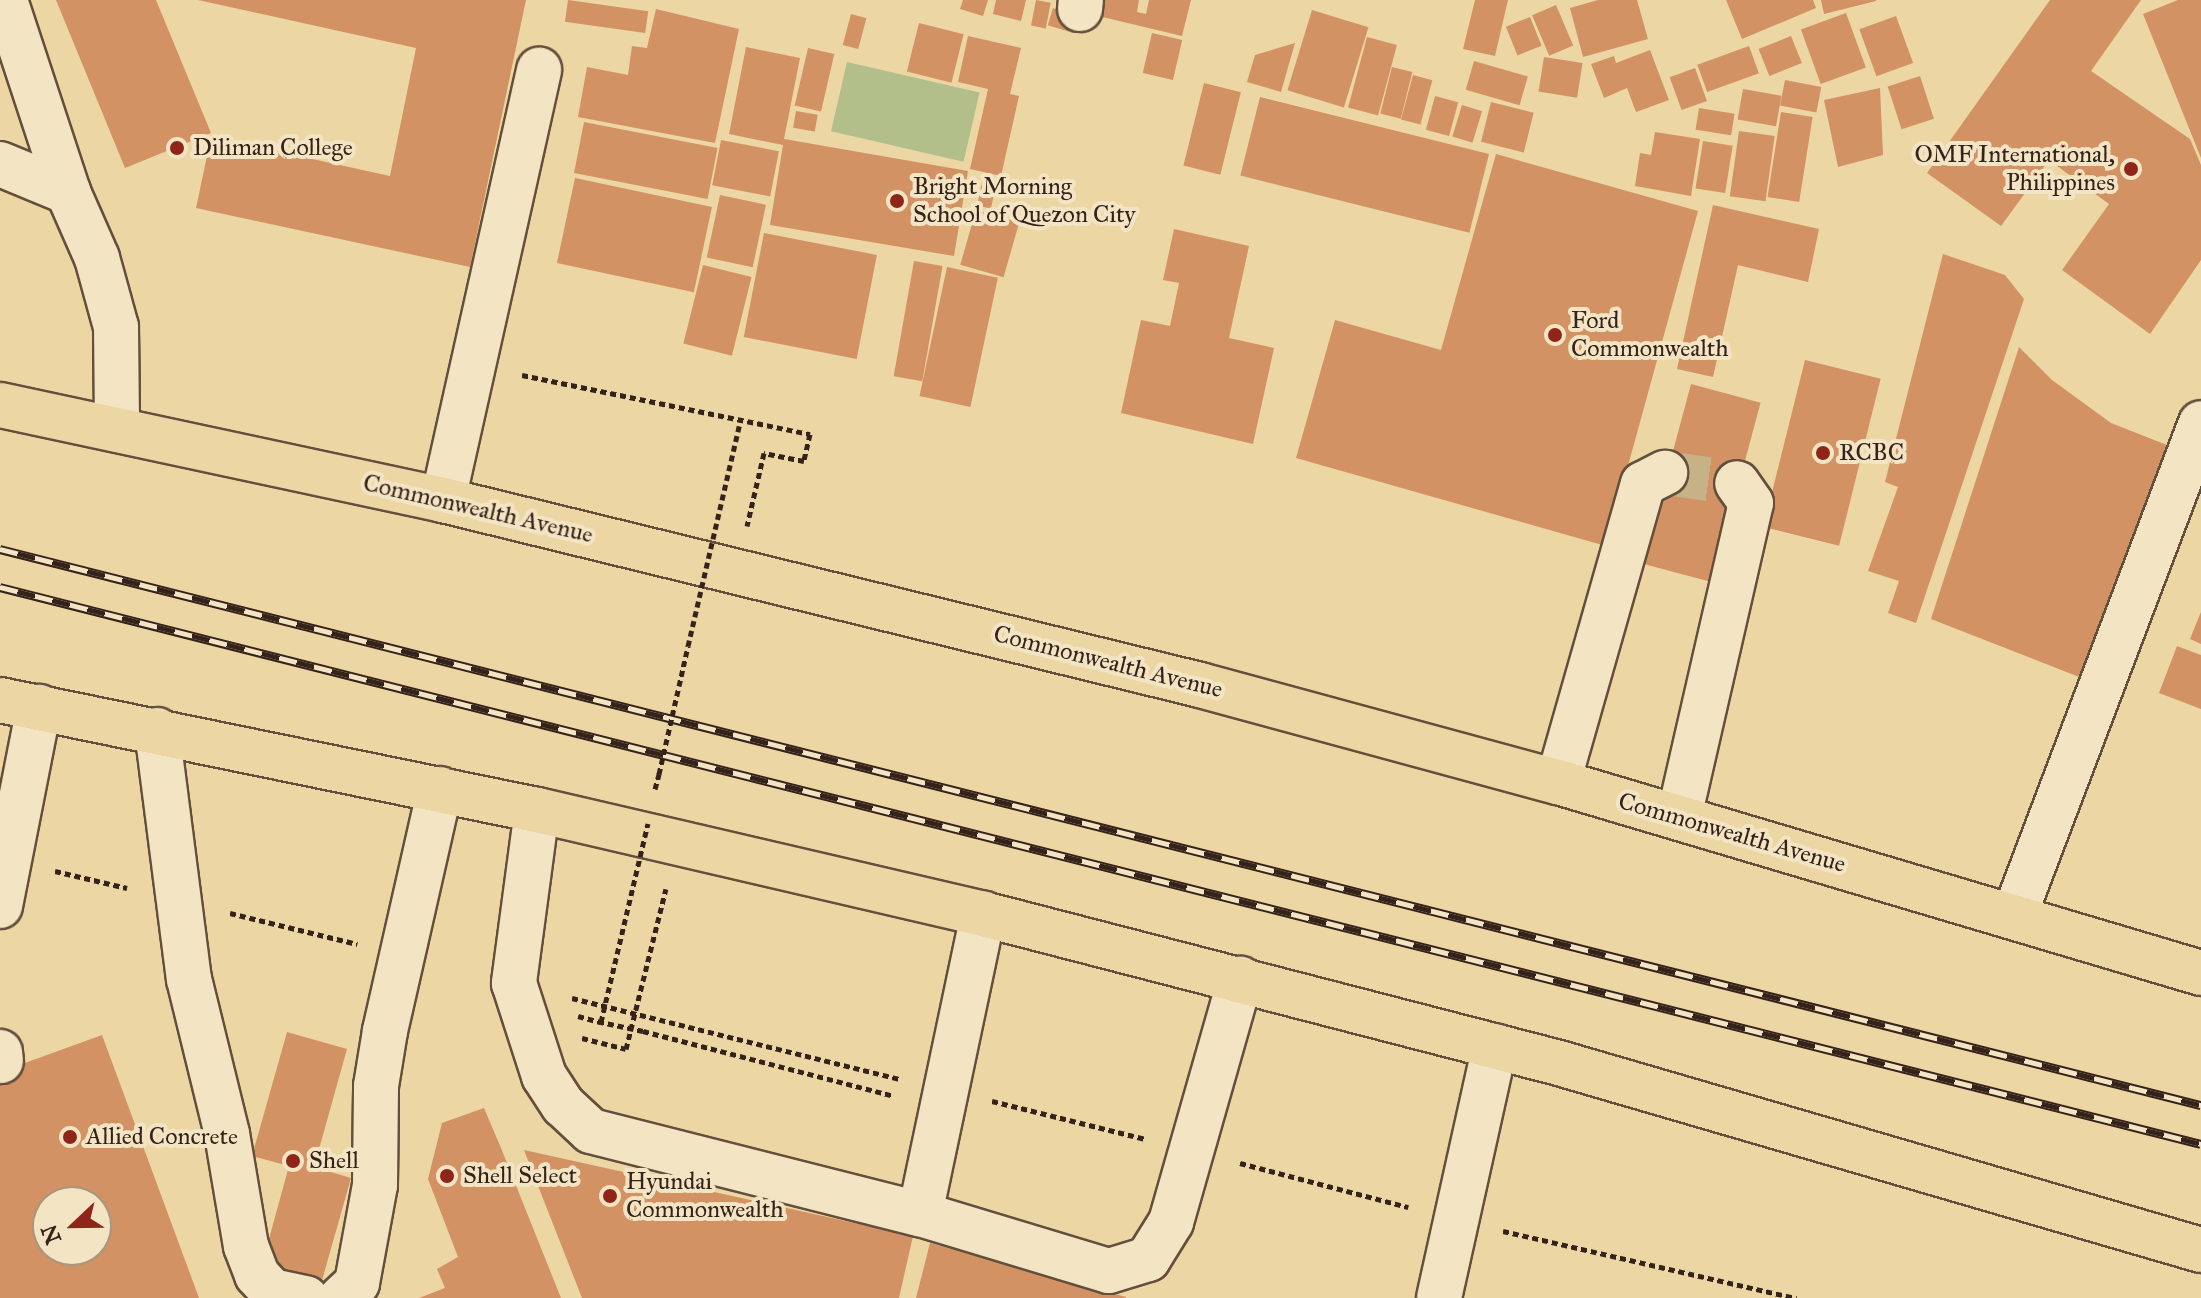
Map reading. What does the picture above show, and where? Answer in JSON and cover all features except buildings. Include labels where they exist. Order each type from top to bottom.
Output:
[{"type":"main road","name":"Commonwealth Avenue","points":[[0,405],[443,500],[737,569],[1200,685],[1558,782],[2201,973]]},
{"type":"main road","points":[[20,704],[537,810],[662,832],[1495,1046],[2201,1250]]},
{"type":"lane","points":[[5,0],[68,192],[97,258],[116,327],[117,429]]},
{"type":"lane","points":[[443,500],[539,70]]},
{"type":"lane","points":[[0,164],[68,192]]},
{"type":"lane","points":[[2014,916],[2201,423]]},
{"type":"lane","points":[[1558,782],[1643,484],[1665,473]]},
{"type":"lane","points":[[1679,817],[1751,503],[1737,483]]},
{"type":"lane","points":[[0,906],[20,704]]},
{"type":"lane","points":[[157,730],[189,979],[227,1134],[246,1246],[257,1275],[272,1291],[306,1298]]},
{"type":"lane","points":[[341,1298],[357,1283],[375,1185],[376,1086],[385,1031],[440,789]]},
{"type":"lane","points":[[537,810],[514,983],[539,1064],[563,1105],[591,1131],[920,1214],[1109,1271],[1148,1259],[1171,1222],[1240,979]]},
{"type":"lane","points":[[920,1214],[983,914]]},
{"type":"lane","points":[[1439,1298],[1495,1046]]},
{"type":"lane","points":[[0,1052],[1,1061]]},
{"type":"path","points":[[565,385],[810,434],[804,461],[764,453],[737,569]]},
{"type":"path","points":[[659,774],[741,419]]},
{"type":"path","points":[[662,832],[600,1021],[942,1108]]},
{"type":"path","points":[[626,1049],[662,832]]},
{"type":"green space","points":[[847,62],[980,93],[964,162],[831,131]]},
{"type":"tunnel","points":[[1665,473],[1737,483]]},
{"type":"railway","points":[[0,549],[2201,1105]]},
{"type":"railway","points":[[0,587],[2201,1144]]},
{"type":"place","name":"Diliman College","points":[[177,148]]},
{"type":"place","name":"OMF International, Philippines","points":[[2131,169]]},
{"type":"place","name":"Bright Morning School of Quezon City","points":[[897,201]]},
{"type":"place","name":"Ford Commonwealth","points":[[1555,335]]},
{"type":"place","name":"RCBC","points":[[1823,453]]},
{"type":"place","name":"Allied Concrete","points":[[70,1137]]},
{"type":"place","name":"Shell","points":[[293,1161]]},
{"type":"place","name":"Shell Select","points":[[447,1176]]},
{"type":"place","name":"Hyundai Commonwealth","points":[[610,1196]]}]
